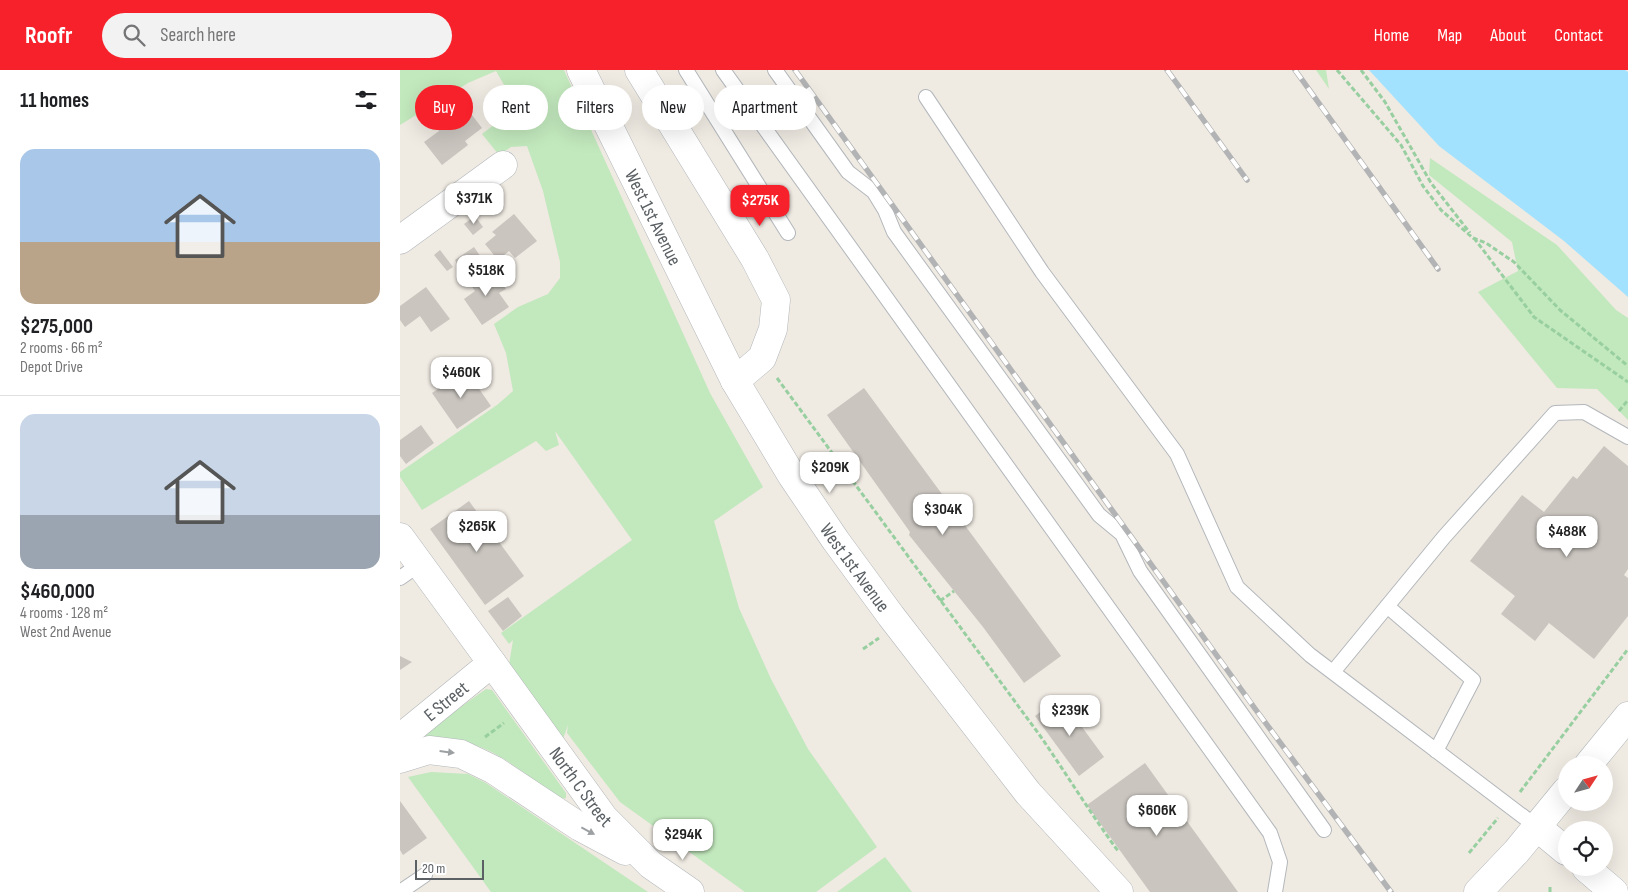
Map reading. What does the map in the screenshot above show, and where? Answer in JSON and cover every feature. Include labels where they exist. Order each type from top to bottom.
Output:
[{"type":"street","name":"West 1st Avenue","points":[[581,70],[735,381],[798,484],[891,616],[1028,794],[1119,892]]},
{"type":"street","points":[[639,70],[755,259],[776,300],[773,329],[762,358],[735,381]]},
{"type":"street","points":[[400,240],[503,165]]},
{"type":"street","name":"North C Street","points":[[400,537],[410,571],[492,663],[604,818],[651,865],[690,892]]},
{"type":"street","name":"E Street","points":[[400,738],[492,663]]},
{"type":"street","points":[[1595,756],[1628,716]]},
{"type":"street","points":[[400,759],[429,750],[461,754],[494,770],[580,827],[651,865]]},
{"type":"street","points":[[1478,892],[1558,801]]},
{"type":"street","points":[[1537,827],[1558,844]]},
{"type":"street","points":[[1595,876],[1614,892]]},
{"type":"lane","points":[[686,70],[788,233]]},
{"type":"lane","points":[[723,70],[1270,833],[1280,862],[1275,892]]},
{"type":"lane","points":[[775,70],[848,172],[874,192],[885,210],[894,232],[1100,515],[1122,534],[1140,571],[1324,830]]},
{"type":"lane","points":[[926,98],[1042,272],[1177,454],[1237,587],[1310,655],[1537,827]]},
{"type":"lane","points":[[1333,672],[1444,537],[1555,413],[1584,412],[1628,437]]},
{"type":"lane","points":[[1387,606],[1473,680],[1436,751]]},
{"type":"lane","points":[[400,892],[424,875]]},
{"type":"path","points":[[1337,70],[1401,146],[1423,186],[1441,210],[1472,238],[1486,243],[1514,262],[1560,310],[1628,366]]},
{"type":"path","points":[[1361,70],[1385,102],[1431,183],[1534,317],[1628,382]]},
{"type":"path","points":[[762,358],[1041,737],[1080,792],[1086,806],[1120,853]]},
{"type":"path","points":[[940,601],[954,591]]},
{"type":"path","points":[[863,650],[881,636]]},
{"type":"path","points":[[1544,762],[1628,649]]},
{"type":"path","points":[[478,742],[508,720]]},
{"type":"path","points":[[1550,887],[1550,892]]},
{"type":"green space","points":[[400,70],[564,70],[571,85],[558,85],[558,130],[591,130],[710,393],[763,487],[714,521],[739,608],[771,679],[808,749],[877,847],[816,892],[745,892],[620,802],[567,733],[568,725],[563,739],[509,665],[513,640],[509,644],[501,633],[632,540],[555,431],[559,445],[546,451],[536,441],[422,510],[400,477],[400,472],[497,405],[513,391],[506,353],[494,324],[518,307],[548,294],[560,278],[560,262],[543,191],[527,146],[511,147],[499,155],[482,134],[487,130],[548,130],[548,85],[504,85],[496,71],[465,85],[415,85],[415,116],[400,125]]},
{"type":"green space","points":[[1316,70],[1326,70],[1329,89]]},
{"type":"green space","points":[[1430,158],[1557,245],[1616,310],[1628,318],[1628,420],[1597,389],[1557,388],[1478,292],[1518,271],[1512,242],[1429,175]]},
{"type":"green space","points":[[486,689],[492,690],[566,793],[566,798],[559,799],[490,751],[464,742],[417,738]]},
{"type":"green space","points":[[431,772],[468,774],[486,783],[648,892],[491,892],[408,777]]},
{"type":"green space","points":[[885,857],[912,892],[837,892]]},
{"type":"water","points":[[1369,70],[1625,70],[1628,72],[1628,297],[1564,241],[1439,146]]},
{"type":"building","points":[[473,116],[482,128],[465,141],[468,145],[442,165],[424,142],[439,131],[473,130]]},
{"type":"building","points":[[514,214],[537,241],[515,258],[509,251],[498,260],[485,244],[496,235],[492,232]]},
{"type":"building","points":[[475,216],[483,227],[473,235],[464,224]]},
{"type":"building","points":[[474,247],[485,263],[466,277],[455,260]]},
{"type":"building","points":[[440,250],[453,267],[447,271],[434,255]]},
{"type":"building","points":[[485,269],[493,280],[497,277],[506,289],[499,293],[509,307],[482,325],[464,299],[475,291],[468,281]]},
{"type":"building","points":[[426,287],[450,319],[431,332],[420,316],[405,327],[400,320],[400,306]]},
{"type":"building","points":[[466,370],[491,406],[457,429],[432,393]]},
{"type":"building","points":[[864,388],[1061,656],[1024,683],[983,627],[909,535],[910,532],[827,415]]},
{"type":"building","points":[[421,425],[434,443],[406,464],[400,456],[400,440]]},
{"type":"building","points":[[1604,446],[1628,466],[1628,569],[1624,575],[1628,578],[1628,616],[1594,659],[1549,623],[1535,641],[1501,614],[1515,596],[1470,561],[1522,495],[1544,512],[1573,476],[1577,479]]},
{"type":"building","points":[[469,501],[524,576],[485,605],[430,529]]},
{"type":"building","points":[[508,597],[522,616],[503,631],[488,611]]},
{"type":"building","points":[[400,656],[412,662],[400,670]]},
{"type":"building","points":[[1060,697],[1104,757],[1079,776],[1035,716]]},
{"type":"building","points":[[1145,763],[1238,892],[1150,892],[1087,805]]},
{"type":"building","points":[[400,801],[427,838],[403,855],[400,850]]},
{"type":"railway","points":[[795,70],[1256,710],[1391,892]]},
{"type":"railway","points":[[1167,70],[1247,180]]},
{"type":"railway","points":[[1295,70],[1438,269]]}]
